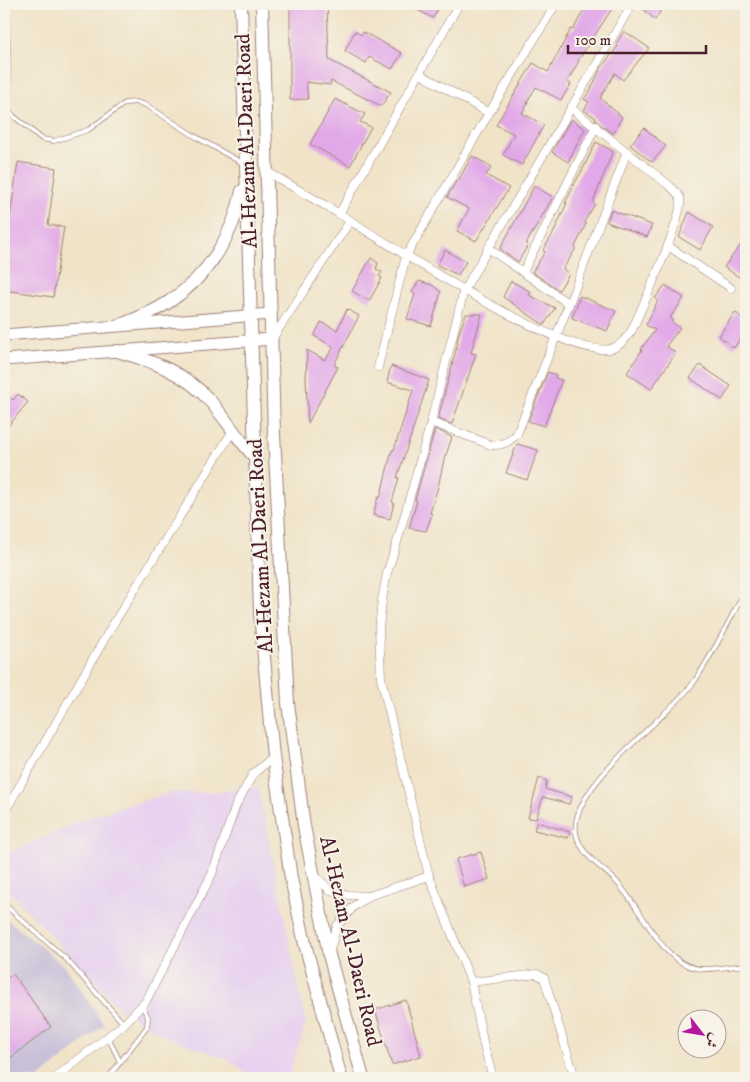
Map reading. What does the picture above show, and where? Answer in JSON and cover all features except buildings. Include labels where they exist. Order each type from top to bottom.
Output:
[{"type":"main road","name":"Al-Hezam Al-Daeri Road","points":[[241,4],[260,613],[265,677],[291,878],[305,944],[341,1078]]},
{"type":"main road","name":"Al-Hezam Al-Daeri Road","points":[[262,4],[274,434],[288,703],[304,826],[313,875],[329,955],[363,1078]]},
{"type":"main road","points":[[121,325],[169,302],[204,272],[218,254],[231,228],[240,200],[246,168]]},
{"type":"main road","points":[[117,351],[151,361],[183,377],[198,388],[211,402],[232,432],[255,457]]},
{"type":"street","points":[[4,4],[7,49],[4,121]]},
{"type":"street","points":[[339,214],[459,4]]},
{"type":"street","points":[[378,367],[406,256],[489,113],[556,4]]},
{"type":"street","points":[[493,1078],[484,1046],[471,982],[429,876],[381,678],[379,628],[387,573],[431,422],[464,290],[632,4]]},
{"type":"street","points":[[420,74],[489,113]]},
{"type":"street","points":[[266,171],[464,290],[555,337],[590,348],[612,349],[623,342],[632,330],[668,246],[680,206],[680,198],[670,186],[571,108]]},
{"type":"street","points":[[523,272],[596,126]]},
{"type":"street","points":[[431,422],[491,445],[499,446],[508,442],[517,434],[521,428],[627,152]]},
{"type":"street","points":[[4,360],[272,339],[350,221]]},
{"type":"street","points":[[668,246],[730,288]]},
{"type":"street","points":[[488,248],[569,304]]},
{"type":"street","points":[[4,334],[271,314]]},
{"type":"street","points":[[4,813],[112,626],[232,432]]},
{"type":"street","points":[[55,1078],[124,1024],[146,1001],[212,874],[236,806],[253,774],[274,757]]},
{"type":"street","points":[[313,875],[330,890],[348,895],[369,896]]},
{"type":"street","points":[[329,955],[337,926],[353,907],[369,896],[429,876]]},
{"type":"street","points":[[471,982],[537,974],[544,978],[575,1078]]},
{"type":"lane","points":[[5,109],[42,139],[54,141],[88,130],[125,103],[136,102],[146,105],[246,168]]},
{"type":"lane","points":[[746,590],[694,682],[675,704],[603,774],[586,798],[576,822],[576,835],[581,847],[588,856],[620,885],[672,956],[681,963],[703,969],[746,965]]},
{"type":"lane","points":[[4,904],[66,959],[124,1024]]},
{"type":"lane","points":[[108,1078],[148,1027],[148,1017],[142,1006]]},
{"type":"lane","points":[[108,1037],[120,1062]]},
{"type":"shaded area","points":[[258,787],[306,1023],[288,1078],[251,1078],[231,1061],[160,1034],[121,1010],[4,886],[4,856],[89,817],[169,793],[215,792]]},
{"type":"shaded area","points":[[4,917],[66,967],[104,1025],[39,1078],[4,1078]]}]
